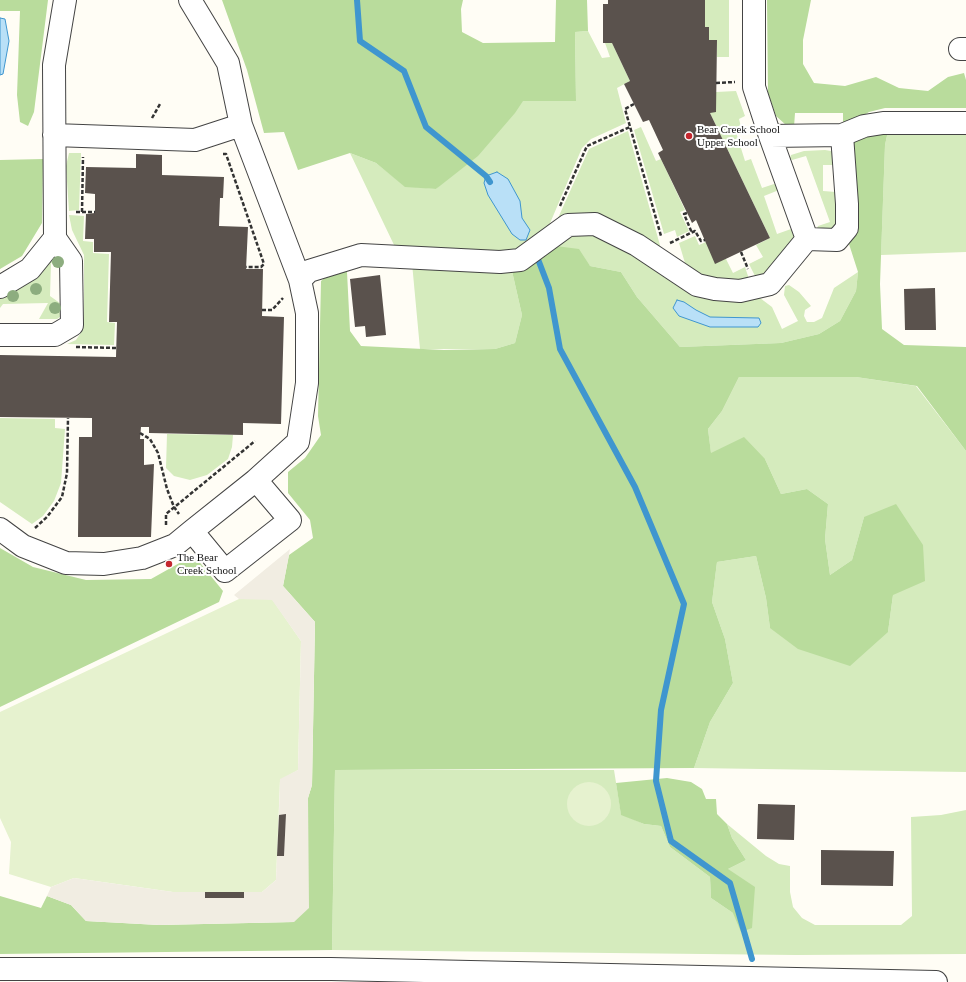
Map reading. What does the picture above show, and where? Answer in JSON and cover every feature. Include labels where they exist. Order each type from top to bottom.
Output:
[{"type":"street","points":[[0,335],[56,335],[72,325],[71,261],[55,238],[54,65],[64,0]]},
{"type":"street","points":[[0,529],[23,546],[66,563],[104,564],[142,558],[175,545],[256,480],[298,442],[307,383],[307,313],[300,280],[241,125],[228,63],[190,0]]},
{"type":"street","points":[[754,0],[754,87],[807,238]]},
{"type":"street","points":[[770,136],[842,135],[864,126],[883,123],[966,123]]},
{"type":"street","points":[[54,135],[195,140],[241,125]]},
{"type":"street","points":[[807,238],[837,240],[847,228],[847,204],[842,135]]},
{"type":"street","points":[[300,280],[309,271],[361,255],[500,262],[520,260],[568,225],[595,224],[665,254],[697,284],[715,289],[740,291],[770,284],[807,238]]},
{"type":"street","points":[[0,286],[30,268],[55,238]]},
{"type":"street","points":[[192,531],[225,571],[253,550],[290,520],[256,480]]},
{"type":"street","points":[[0,969],[339,969],[936,982]]},
{"type":"path","points":[[716,83],[735,82]]},
{"type":"path","points":[[634,104],[625,109],[665,254],[692,233]]},
{"type":"path","points":[[559,208],[587,146],[630,127]]},
{"type":"path","points":[[82,212],[83,151]]},
{"type":"path","points":[[218,154],[226,154],[264,264],[261,267],[246,267]]},
{"type":"path","points":[[687,212],[684,214],[692,233],[695,232],[701,242],[705,240]]},
{"type":"path","points":[[35,528],[47,517],[62,497],[67,473],[68,418]]},
{"type":"path","points":[[140,433],[150,439],[158,453],[167,489],[174,507],[192,531]]},
{"type":"path","points":[[166,532],[166,514],[255,440]]},
{"type":"path","points":[[31,526],[40,531]]},
{"type":"green space","points":[[0,0],[48,0],[34,112],[28,126],[20,122],[17,95],[20,11],[0,11]]},
{"type":"green space","points":[[222,0],[463,0],[461,9],[462,32],[483,43],[555,42],[556,0],[587,0],[588,31],[575,32],[576,101],[523,101],[515,113],[478,156],[436,189],[405,187],[376,163],[350,153],[298,170],[284,132],[264,133],[247,70]]},
{"type":"green space","points":[[705,0],[729,0],[729,57],[717,57],[717,40],[709,40],[709,27],[705,27]]},
{"type":"green space","points":[[767,0],[811,0],[803,40],[803,64],[814,83],[845,86],[876,77],[899,88],[928,91],[948,77],[964,73],[966,80],[966,108],[885,108],[869,112],[848,125],[843,122],[843,113],[795,113],[794,127],[786,125],[776,116],[768,93]]},
{"type":"green space","points":[[588,31],[602,58],[610,57],[605,43],[612,43],[630,81],[617,88],[626,123],[591,139],[582,148],[545,235],[512,252],[395,247],[350,153],[376,163],[405,186],[436,189],[523,100],[576,101],[575,32]]},
{"type":"green space","points":[[736,91],[745,116],[739,119],[741,127],[735,129],[745,161],[751,159],[762,188],[777,183],[779,190],[764,196],[777,234],[791,229],[795,234],[793,241],[771,269],[756,278],[749,264],[763,257],[756,245],[770,238],[710,113],[716,92]]},
{"type":"green space","points":[[641,127],[656,161],[661,159],[685,210],[680,212],[689,231],[677,237],[675,230],[664,234],[634,130]]},
{"type":"green space","points":[[628,131],[663,256],[608,222],[554,227],[589,149]]},
{"type":"green space","points":[[888,131],[966,133],[966,252],[881,255],[885,145]]},
{"type":"green space","points":[[888,131],[885,145],[880,284],[882,329],[904,345],[966,347],[966,451],[917,386],[856,377],[739,377],[722,411],[708,429],[711,453],[744,437],[765,459],[781,494],[807,489],[828,504],[825,539],[830,575],[852,560],[864,517],[896,504],[923,545],[925,581],[893,595],[888,632],[850,666],[798,649],[770,628],[766,598],[756,556],[717,562],[712,602],[725,639],[733,683],[710,722],[694,768],[335,770],[332,950],[0,954],[0,896],[41,908],[47,896],[71,905],[86,921],[159,925],[294,922],[308,798],[312,785],[315,622],[283,586],[289,555],[313,538],[310,520],[288,493],[288,472],[305,458],[321,435],[318,416],[321,281],[332,272],[347,272],[350,331],[361,346],[444,350],[495,349],[515,343],[522,315],[512,271],[548,245],[579,249],[590,266],[621,272],[637,297],[680,347],[781,343],[819,334],[840,321],[856,291],[858,272],[849,244],[856,233],[857,220],[850,143],[857,133]]},
{"type":"green space","points":[[804,151],[831,151],[837,157],[836,165],[823,165],[823,191],[836,192],[837,226],[829,233],[816,230],[818,226],[830,222],[806,156],[792,160],[790,158],[791,155]]},
{"type":"green space","points":[[69,153],[81,153],[79,210],[69,211],[66,166]]},
{"type":"green space","points":[[43,159],[42,223],[22,256],[0,269],[0,160]]},
{"type":"green space","points":[[69,215],[84,216],[83,241],[93,242],[93,253],[109,254],[107,322],[115,323],[114,345],[67,344],[76,340],[82,331],[84,322],[84,255],[72,230]]},
{"type":"green space","points":[[594,232],[726,301],[760,298],[772,307],[782,329],[798,321],[784,295],[785,286],[789,285],[799,292],[811,306],[805,310],[804,316],[807,322],[814,322],[822,318],[834,288],[858,272],[856,291],[840,321],[819,334],[781,343],[680,347],[637,297],[621,272],[590,266],[548,245],[562,236]]},
{"type":"green space","points":[[695,236],[699,245],[706,242],[726,259],[733,273],[745,267],[749,279],[717,282],[696,271],[685,263],[679,243]]},
{"type":"green space","points":[[58,255],[64,267],[51,263],[50,296],[64,306],[63,315],[57,319],[39,319],[48,303],[3,304],[0,308],[0,296],[52,257]]},
{"type":"green space","points":[[412,263],[512,271],[522,315],[515,343],[495,349],[420,349]]},
{"type":"green space","points":[[739,377],[856,377],[916,386],[966,451],[966,772],[694,768],[710,722],[733,683],[725,639],[712,602],[717,562],[756,556],[766,598],[770,628],[888,632],[893,595],[864,517],[852,560],[830,575],[825,539],[828,504],[807,489],[781,494],[765,459],[711,454],[708,429],[722,411]]},
{"type":"green space","points":[[0,418],[55,419],[55,428],[65,429],[61,483],[54,501],[43,516],[32,524],[0,502]]},
{"type":"green space","points":[[167,434],[233,435],[232,447],[228,459],[207,475],[190,480],[174,476],[166,468]]},
{"type":"green space","points":[[0,548],[33,567],[86,580],[151,579],[183,561],[197,559],[223,591],[219,602],[0,707]]},
{"type":"green space","points":[[239,599],[272,599],[301,641],[298,770],[280,780],[276,880],[262,892],[173,892],[74,878],[51,887],[9,874],[11,842],[0,818],[0,712]]},
{"type":"green space","points":[[335,770],[614,770],[621,814],[644,824],[661,826],[670,847],[710,877],[711,898],[733,913],[728,869],[746,860],[732,838],[727,824],[766,856],[779,864],[790,866],[790,892],[793,907],[802,918],[815,925],[901,925],[912,916],[911,817],[941,815],[966,810],[966,954],[796,955],[332,950]]},
{"type":"green space","points":[[667,778],[691,782],[702,789],[706,799],[716,799],[717,814],[727,824],[732,838],[746,860],[728,869],[755,887],[752,928],[741,932],[733,913],[711,898],[710,877],[670,847],[661,826],[644,824],[621,815],[616,783]]},
{"type":"green space","points":[[585,782],[593,782],[598,783],[605,788],[610,795],[610,813],[605,820],[598,825],[585,826],[577,823],[570,816],[567,808],[567,800],[570,792],[577,785]]},
{"type":"shaded area","points":[[290,549],[283,586],[315,622],[312,785],[308,798],[309,908],[294,922],[159,925],[86,921],[71,905],[47,896],[51,887],[74,878],[173,892],[205,892],[205,898],[244,898],[244,892],[262,892],[276,880],[277,856],[284,856],[286,815],[279,815],[280,779],[298,770],[301,641],[272,600],[239,599],[234,595]]},
{"type":"water","points":[[0,18],[5,19],[9,41],[3,74],[0,75]]},
{"type":"water","points":[[497,172],[508,179],[520,201],[522,218],[530,230],[526,240],[520,240],[512,234],[488,195],[484,183],[486,176]]},
{"type":"water","points":[[677,300],[684,302],[710,317],[759,318],[761,323],[758,327],[710,327],[679,316],[673,308]]},
{"type":"building","name":"Bear Creek School Upper School","points":[[608,0],[705,0],[705,27],[709,27],[709,40],[717,40],[716,112],[710,113],[770,238],[715,264],[696,220],[692,223],[658,153],[663,150],[649,120],[643,122],[624,84],[630,81],[612,43],[603,43],[603,4],[608,4]]},
{"type":"building","points":[[136,154],[162,155],[162,175],[224,177],[223,198],[220,198],[219,226],[248,227],[246,269],[263,269],[262,316],[284,317],[281,424],[243,423],[243,435],[149,433],[149,427],[141,427],[140,439],[144,439],[144,465],[154,464],[151,537],[78,537],[79,437],[92,437],[92,418],[0,417],[0,355],[116,357],[117,322],[109,322],[111,252],[94,252],[94,239],[85,239],[86,214],[95,213],[95,194],[85,193],[86,167],[136,168]]},
{"type":"building","points":[[380,275],[386,335],[366,337],[365,326],[355,327],[350,279]]},
{"type":"building","points":[[935,288],[936,330],[905,330],[904,289]]},
{"type":"building","points":[[758,804],[795,805],[794,840],[757,839]]},
{"type":"building","points":[[286,814],[284,856],[277,856],[279,815]]},
{"type":"building","points":[[821,850],[894,851],[893,886],[821,885]]},
{"type":"building","points":[[205,892],[244,892],[244,898],[205,898]]},
{"type":"waterway","points":[[357,0],[360,41],[404,71],[426,127],[486,176],[490,182]]},
{"type":"waterway","points":[[536,254],[549,288],[560,349],[635,487],[684,604],[661,710],[656,781],[671,841],[730,883],[752,959]]},
{"type":"place","name":"Bear Creek School Upper School","points":[[689,136]]},
{"type":"place","name":"The Bear Creek School","points":[[169,564]]}]
